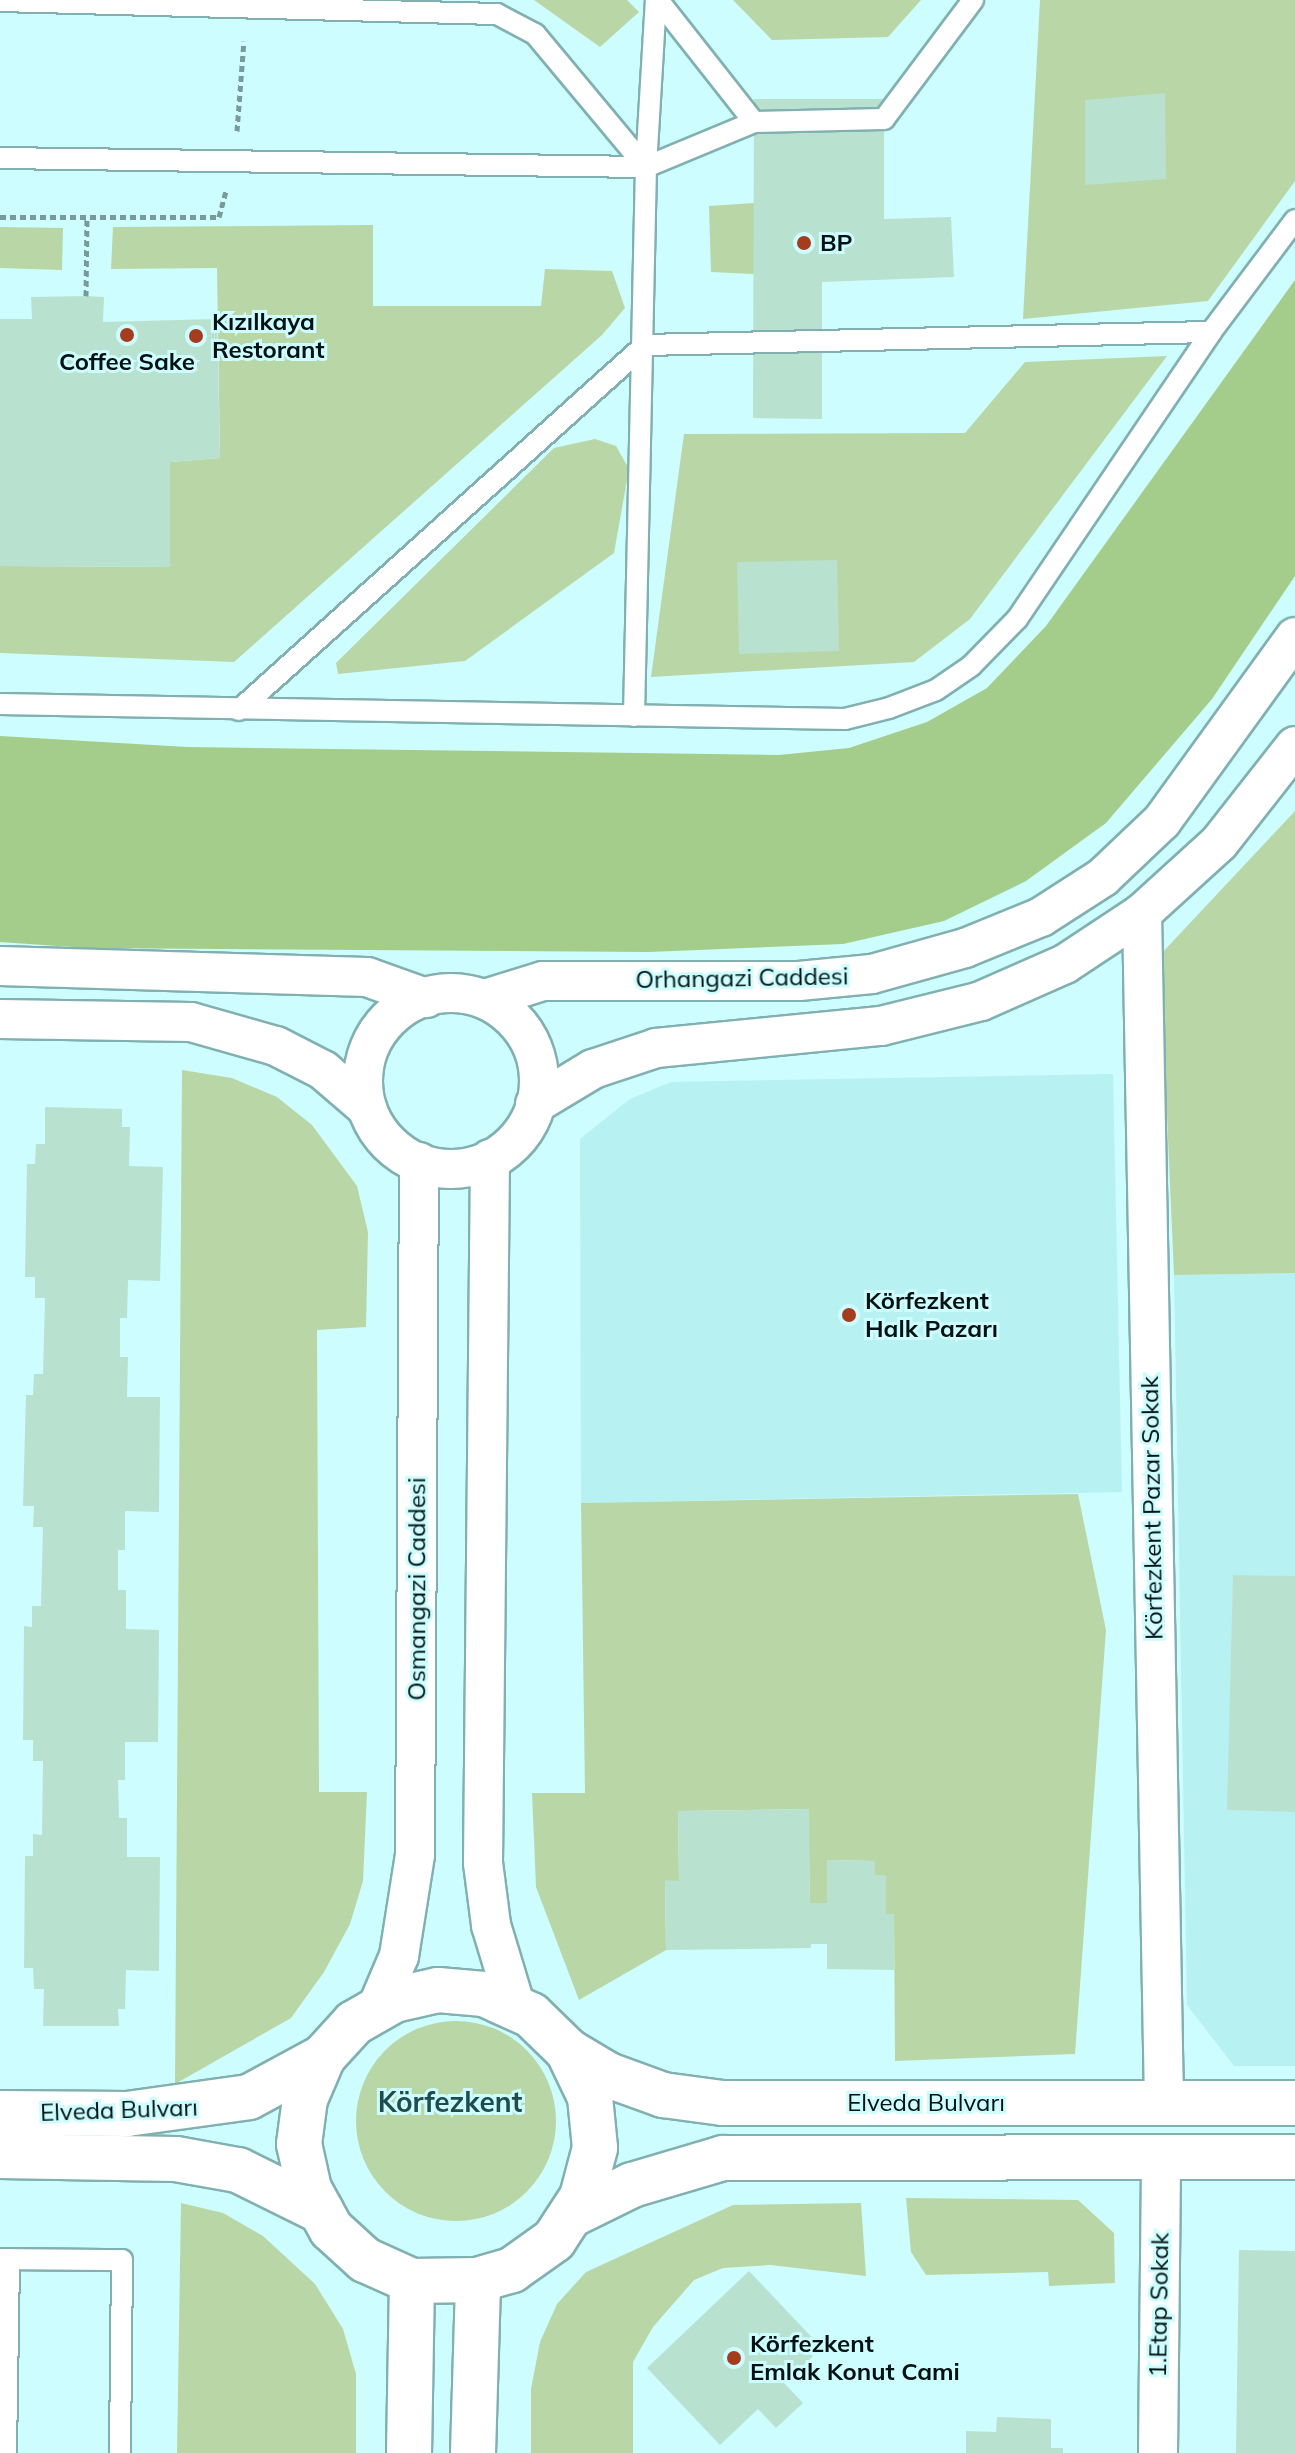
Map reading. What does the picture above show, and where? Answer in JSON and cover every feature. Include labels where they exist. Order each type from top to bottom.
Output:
[{"type":"main road","points":[[438,1990],[484,1994],[516,2008],[531,2015],[568,2051],[590,2097],[595,2148],[582,2197],[554,2240],[512,2270],[478,2280],[412,2281],[365,2260],[331,2229],[309,2189],[299,2144],[305,2099],[323,2057],[354,2023],[394,2000],[438,1990]]},
{"type":"main road","name":"Elveda Bulvarı","points":[[568,2051],[608,2075],[663,2095],[722,2103],[1295,2103]]},
{"type":"main road","name":"Elveda Bulvarı","points":[[0,2113],[196,2109],[249,2097],[323,2057]]},
{"type":"main road","name":"Elveda Bulvarı","points":[[0,2156],[176,2159],[238,2170],[321,2211]]},
{"type":"main road","points":[[571,2215],[658,2175],[723,2158],[1295,2157]]},
{"type":"main road","points":[[473,2453],[478,2280]]},
{"type":"main road","points":[[409,2453],[412,2281]]},
{"type":"street","name":"Orhangazi Caddesi","points":[[485,999],[543,981],[799,981],[872,974],[965,948],[1041,917],[1103,877],[1162,821],[1295,637]]},
{"type":"street","points":[[535,1104],[593,1069],[656,1048],[881,1026],[981,1001],[1065,964],[1142,913],[1219,843],[1295,746]]},
{"type":"street","name":"Körfezkent Pazar Sokak","points":[[1142,913],[1164,2103]]},
{"type":"street","points":[[0,966],[367,977],[426,998]]},
{"type":"street","points":[[454,992],[485,999],[510,1015],[529,1037],[538,1066],[535,1104],[528,1123],[510,1146],[490,1159],[455,1169],[419,1162],[380,1134],[367,1108],[362,1080],[367,1051],[380,1026],[402,1006],[454,992]]},
{"type":"street","points":[[0,1019],[191,1022],[276,1046],[323,1070],[367,1108]]},
{"type":"street","points":[[490,1159],[483,1863],[491,1925],[516,2008]]},
{"type":"street","name":"Osmangazi Caddesi","points":[[376,2010],[399,1956],[415,1855],[419,1162]]},
{"type":"street","name":"1.Etap Sokak","points":[[1158,2453],[1161,2157]]},
{"type":"lane","points":[[657,0],[754,122]]},
{"type":"lane","points":[[634,716],[645,345],[646,167],[657,0]]},
{"type":"lane","points":[[0,158],[646,167],[754,122],[884,119],[973,0]]},
{"type":"lane","points":[[0,1],[497,14],[535,34],[646,167]]},
{"type":"lane","points":[[0,704],[845,719],[936,690],[971,666],[1017,619],[1211,332],[1295,220]]},
{"type":"lane","points":[[239,710],[645,345],[1211,332]]},
{"type":"lane","points":[[6,2453],[4,2259],[122,2260],[120,2453]]},
{"type":"path","points":[[86,296],[87,217]]},
{"type":"shaded area","name":"Körfezkent Halk Pazarı","points":[[1113,1074],[1122,1492],[581,1503],[580,1139],[630,1099],[671,1082]]},
{"type":"shaded area","points":[[1295,1273],[1295,2066],[1234,2066],[1187,2005],[1174,1275]]},
{"type":"green space","points":[[534,0],[627,0],[639,12],[600,47]]},
{"type":"green space","points":[[733,0],[921,0],[888,37],[772,40]]},
{"type":"green space","points":[[1040,0],[1295,0],[1295,181],[1208,301],[1023,319]]},
{"type":"green space","points":[[754,203],[754,274],[711,272],[709,206]]},
{"type":"green space","points":[[373,225],[373,306],[541,306],[545,269],[612,271],[625,308],[602,335],[234,662],[0,653],[0,566],[169,567],[170,462],[220,458],[217,268],[111,269],[113,227]]},
{"type":"green space","points":[[0,227],[63,228],[62,270],[0,268]]},
{"type":"green space","points":[[1295,280],[1295,576],[1212,699],[1106,823],[1026,881],[944,921],[843,944],[649,952],[87,948],[0,942],[0,736],[187,747],[779,755],[849,748],[927,722],[987,688],[1046,626]]},
{"type":"green space","points":[[1167,356],[970,619],[914,662],[651,677],[684,434],[965,433],[1025,362]]},
{"type":"green space","points":[[595,439],[616,446],[629,469],[614,553],[465,661],[338,674],[336,663],[554,448]]},
{"type":"green space","points":[[1295,811],[1295,1273],[1174,1275],[1160,955]]},
{"type":"green space","points":[[182,1070],[232,1078],[277,1097],[312,1125],[357,1186],[368,1232],[366,1327],[317,1330],[319,1792],[367,1792],[363,1881],[350,1924],[324,1972],[291,2018],[175,2084]]},
{"type":"green space","points":[[1078,1494],[1106,1630],[1075,2054],[895,2061],[894,1914],[886,1914],[886,1876],[875,1875],[875,1861],[828,1860],[827,1903],[810,1903],[808,1809],[678,1811],[679,1881],[665,1881],[666,1950],[579,2000],[536,1887],[532,1793],[585,1793],[581,1503]]},
{"type":"green space","points":[[456,2021],[494,2029],[527,2050],[548,2083],[556,2121],[548,2159],[527,2192],[494,2213],[456,2221],[418,2213],[385,2192],[364,2159],[356,2121],[364,2083],[385,2050],[418,2029]]},
{"type":"green space","points":[[906,2198],[1078,2200],[1114,2233],[1115,2283],[1049,2286],[1048,2272],[926,2275],[911,2252]]},
{"type":"green space","points":[[181,2203],[223,2213],[263,2236],[315,2284],[343,2329],[356,2374],[356,2453],[177,2453]]},
{"type":"green space","points":[[861,2203],[866,2276],[770,2265],[723,2268],[694,2280],[653,2327],[633,2362],[633,2453],[531,2453],[531,2389],[540,2342],[557,2304],[586,2272],[733,2205]]},
{"type":"building","points":[[1165,93],[1166,179],[1085,185],[1085,100]]},
{"type":"building","points":[[754,99],[884,99],[884,219],[951,217],[954,277],[822,282],[822,419],[753,418]]},
{"type":"building","points":[[31,297],[104,297],[103,322],[217,319],[220,458],[170,462],[170,567],[0,566],[0,319],[32,319]]},
{"type":"building","points":[[837,560],[839,651],[739,654],[737,562]]},
{"type":"building","points":[[45,1107],[122,1109],[122,1127],[130,1127],[129,1166],[163,1167],[160,1281],[128,1280],[127,1318],[120,1318],[120,1357],[128,1357],[127,1397],[160,1397],[159,1512],[125,1511],[125,1550],[118,1550],[118,1590],[126,1590],[126,1629],[159,1630],[158,1742],[125,1742],[125,1780],[118,1780],[119,1818],[127,1818],[127,1857],[160,1857],[159,1971],[126,1970],[125,2009],[118,2009],[119,2026],[43,2026],[44,1989],[34,1989],[33,1968],[24,1968],[25,1856],[33,1856],[33,1834],[42,1835],[43,1761],[33,1761],[33,1740],[23,1740],[24,1626],[32,1627],[32,1606],[41,1606],[43,1527],[33,1527],[34,1506],[23,1506],[26,1395],[33,1395],[34,1374],[43,1374],[45,1298],[35,1298],[35,1277],[25,1277],[27,1164],[35,1164],[36,1144],[45,1144]]},
{"type":"building","points":[[1233,1575],[1295,1576],[1295,1812],[1227,1810]]},
{"type":"building","points":[[809,1809],[810,1903],[827,1903],[827,1860],[875,1861],[875,1875],[886,1875],[886,1914],[894,1914],[894,1970],[827,1969],[827,1944],[811,1944],[811,1948],[666,1950],[665,1880],[679,1881],[678,1811]]},
{"type":"building","points":[[1239,2250],[1295,2251],[1295,2453],[1236,2453]]},
{"type":"building","name":"Körfezkent Emlak Konut Cami","points":[[749,2271],[822,2348],[784,2383],[803,2403],[776,2428],[758,2409],[720,2445],[647,2368]]},
{"type":"building","points":[[997,2417],[1051,2419],[1051,2448],[1063,2448],[1063,2453],[966,2453],[966,2431],[996,2432]]},
{"type":"place","name":"BP","points":[[804,243]]},
{"type":"place","name":"Coffee Sake","points":[[127,335]]},
{"type":"place","name":"Kızılkaya Restorant","points":[[196,336]]},
{"type":"place","name":"Körfezkent Halk Pazarı","points":[[849,1315]]},
{"type":"place","name":"Körfezkent Emlak Konut Cami","points":[[734,2358]]},
{"type":"district","name":"Körfezkent","points":[[450,2102]]}]
